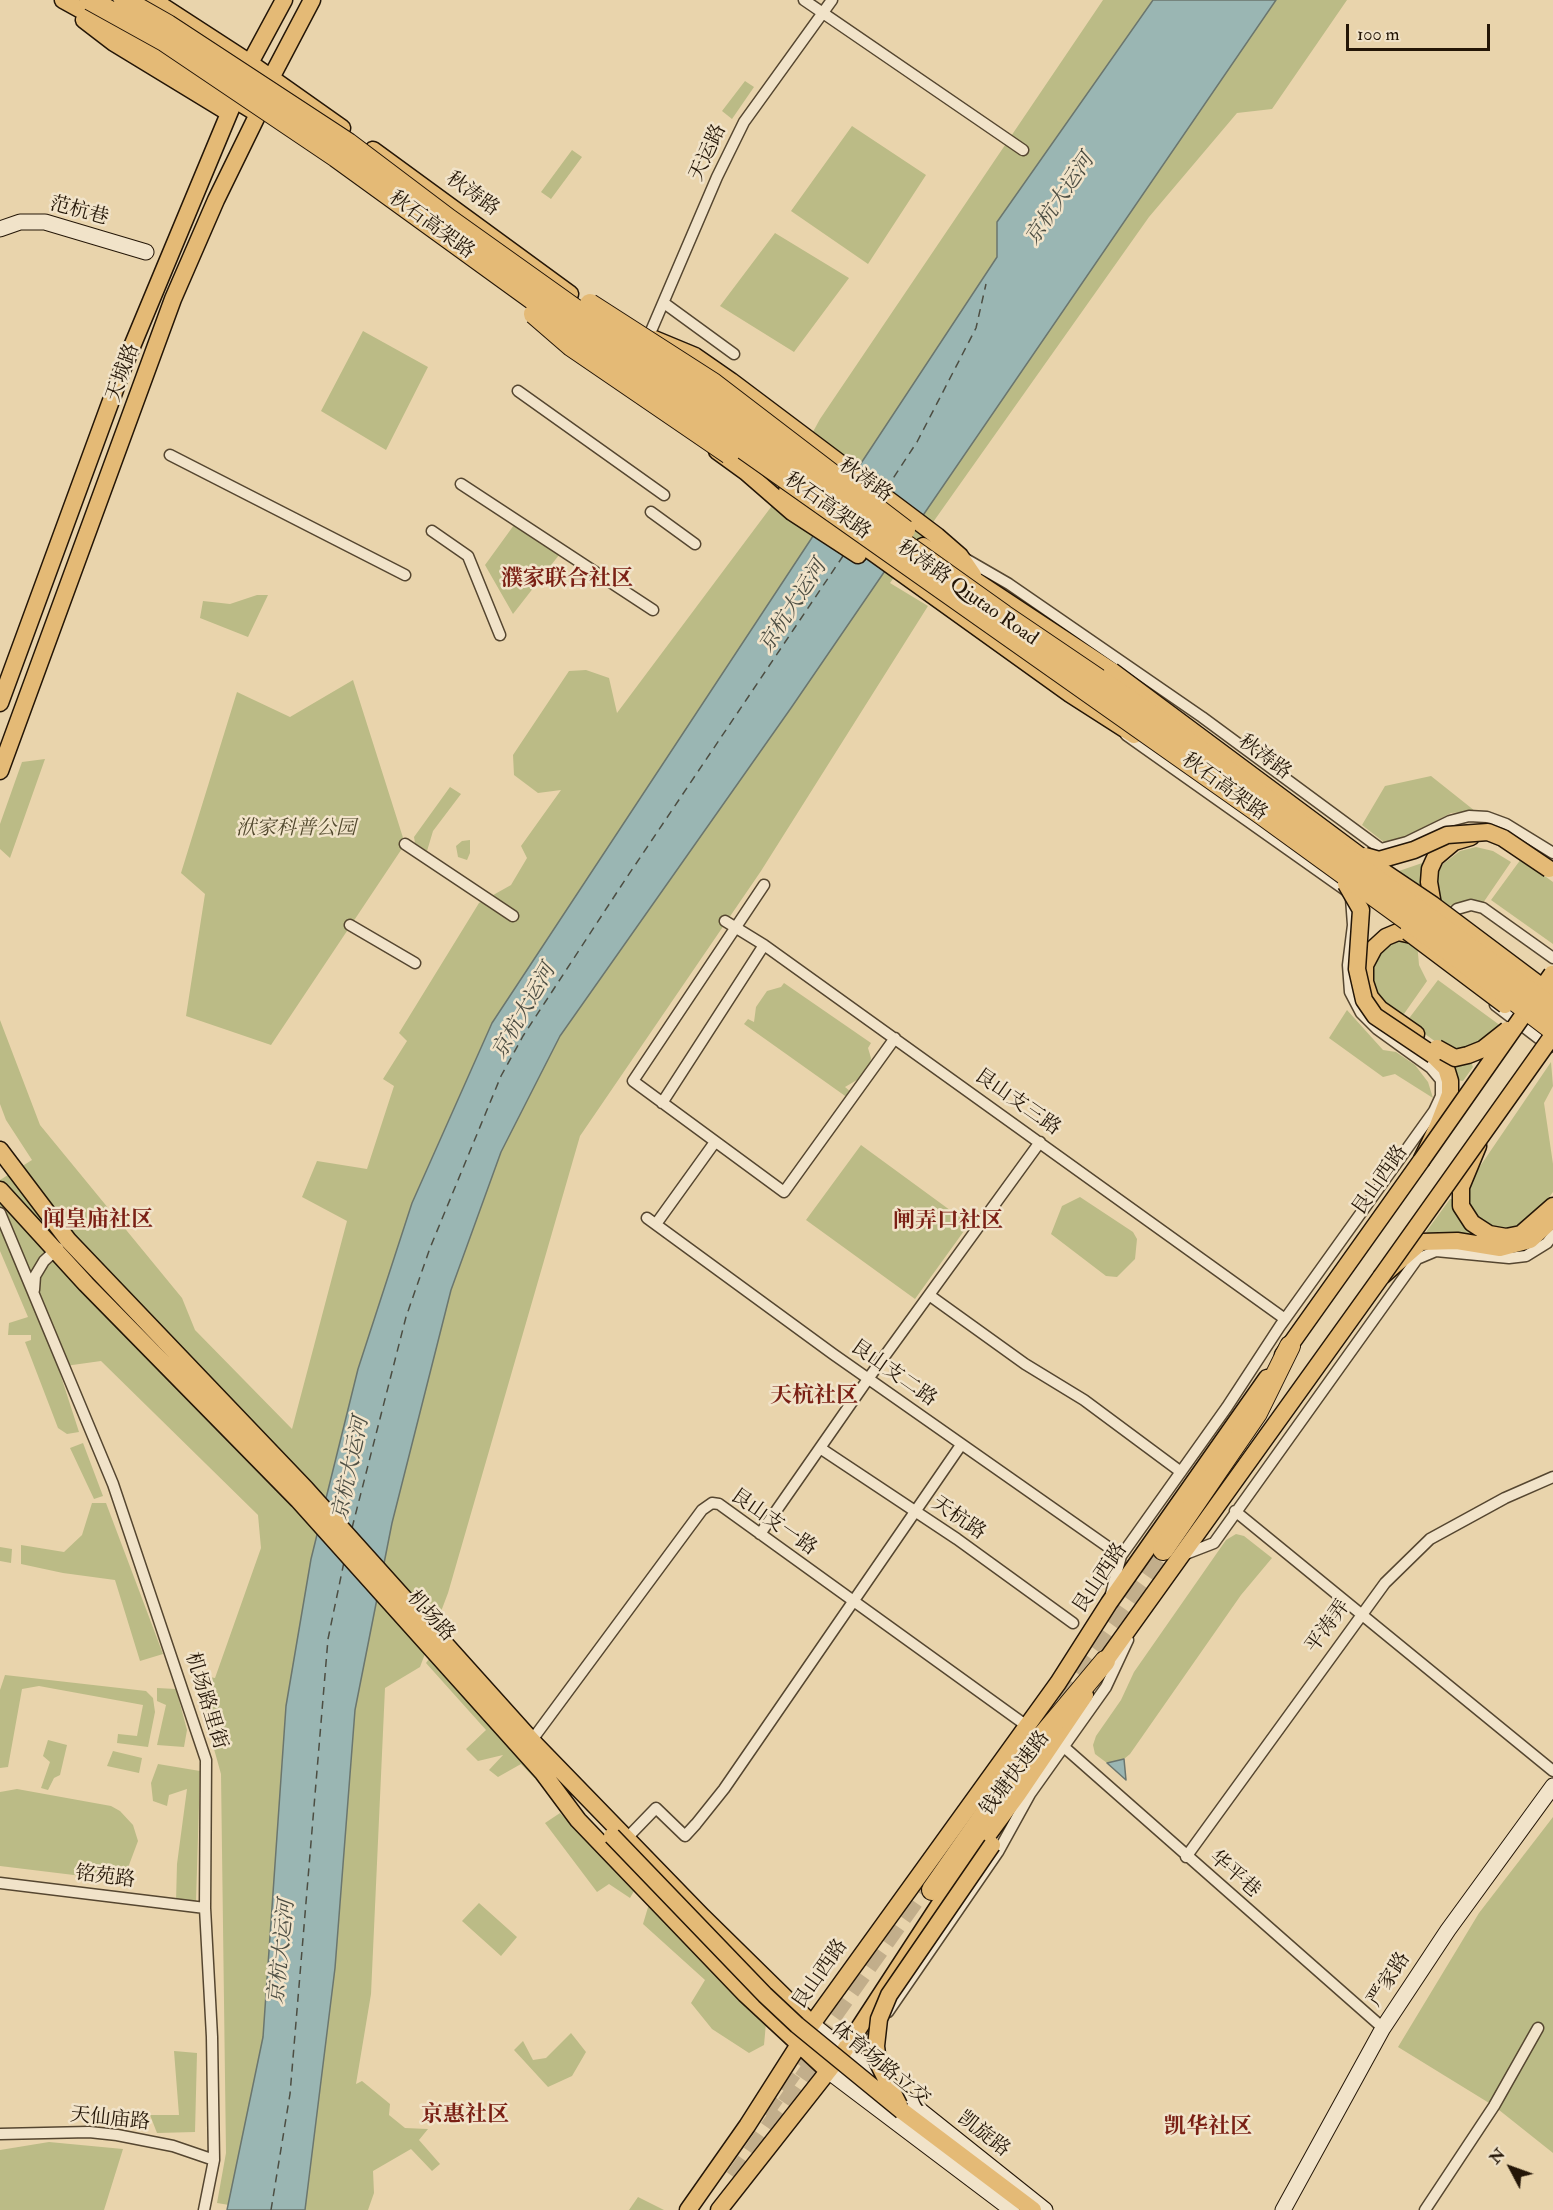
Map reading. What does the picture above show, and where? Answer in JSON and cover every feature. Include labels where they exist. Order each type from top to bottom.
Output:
[{"type":"highway","name":"秋石高架路","points":[[124,0],[168,25],[348,143],[445,227],[1261,814],[1447,949],[1553,1030]]},
{"type":"highway","name":"秋石高架路","points":[[75,2],[164,41],[445,227],[1153,716],[1553,1009]]},
{"type":"highway","points":[[445,227],[571,346],[820,515]]},
{"type":"highway","points":[[445,227],[539,269],[713,383],[842,479],[928,549]]},
{"type":"highway","points":[[1162,1550],[1257,1413],[1290,1346]]},
{"type":"highway","name":"钱塘快速路","points":[[932,1890],[1024,1758],[1105,1661]]},
{"type":"main road","name":"秋涛路","points":[[153,0],[250,63],[459,212],[625,335],[712,393],[804,463],[928,549],[952,555],[981,585],[1112,671],[1357,854],[1433,905],[1553,995]]},
{"type":"main road","name":"天城路","points":[[0,703],[123,368],[250,63],[284,0]]},
{"type":"main road","name":"天城路","points":[[0,771],[173,299],[216,200],[258,114],[271,78],[312,0]]},
{"type":"main road","points":[[75,2],[87,23],[114,44],[231,107],[258,114],[703,428],[780,493],[799,517],[896,579],[917,585]]},
{"type":"main road","points":[[625,335],[659,340],[695,356],[817,446],[952,555]]},
{"type":"main road","name":"秋涛路 Qiutao Road","points":[[780,493],[820,515],[1070,694],[1179,765],[1349,889]]},
{"type":"main road","points":[[1357,854],[1379,860],[1414,850],[1447,835],[1488,832],[1503,838],[1553,871]]},
{"type":"main road","points":[[1433,905],[1429,882],[1430,869],[1435,858],[1443,848],[1465,837],[1499,842],[1553,878]]},
{"type":"main road","points":[[1349,889],[1553,1042]]},
{"type":"main road","points":[[1349,889],[1361,910],[1357,969],[1364,1000],[1375,1016],[1433,1055],[1446,1068],[1450,1081],[1446,1107],[1421,1161]]},
{"type":"main road","points":[[1412,935],[1398,932],[1386,937],[1374,948],[1365,965],[1365,982],[1370,997],[1380,1009],[1455,1058],[1483,1049],[1524,1017]]},
{"type":"main road","name":"艮山西路","points":[[688,2210],[747,2126],[812,2024],[1058,1683],[1108,1604],[1553,974]]},
{"type":"main road","points":[[719,2210],[844,2051],[962,1870],[1081,1703],[1105,1661],[1553,1035]]},
{"type":"main road","points":[[1483,1133],[1461,1187],[1461,1206],[1472,1223],[1489,1234],[1506,1237],[1521,1234],[1553,1206]]},
{"type":"main road","name":"机场路","points":[[0,1150],[62,1245]]},
{"type":"main road","name":"机场路","points":[[0,1190],[62,1245],[302,1495],[406,1611],[543,1773],[578,1820],[745,1994],[798,2046],[828,2071]]},
{"type":"main road","points":[[1381,1277],[1421,1242],[1456,1241],[1500,1248],[1530,1239],[1553,1219]]},
{"type":"main road","name":"机场路","points":[[406,1611],[534,1743]]},
{"type":"main road","name":"体育场路立交","points":[[534,1743],[765,1995],[797,2025],[902,2111],[1033,2210]]},
{"type":"main road","name":"体育场路立交","points":[[543,1773],[619,1837]]},
{"type":"main road","points":[[902,2111],[878,2063],[876,2046],[879,2019],[889,1995],[992,1845],[1018,1794]]},
{"type":"main road","points":[[619,1837],[812,2024]]},
{"type":"street","points":[[804,0],[1023,150]]},
{"type":"street","name":"天运路","points":[[648,338],[717,177],[744,122],[832,0]]},
{"type":"street","name":"范杭巷","points":[[0,229],[20,222],[45,222],[146,252]]},
{"type":"street","points":[[664,303],[734,354]]},
{"type":"street","points":[[518,391],[664,495]]},
{"type":"street","points":[[170,454],[405,575]]},
{"type":"street","points":[[461,484],[653,610]]},
{"type":"street","points":[[651,512],[695,544]]},
{"type":"street","points":[[432,531],[468,556],[500,635]]},
{"type":"street","points":[[952,555],[1009,584],[1202,717],[1381,849],[1396,886],[1443,922]]},
{"type":"street","points":[[1087,639],[1112,671]]},
{"type":"street","points":[[1108,1604],[1121,1556],[1285,1319],[1434,1111],[1441,1096],[1441,1080],[1431,1068],[1377,1029],[1361,1013],[1350,992],[1348,965],[1353,925],[1349,889],[1381,849],[1407,842],[1450,821],[1468,816],[1487,818],[1506,824],[1553,853]]},
{"type":"street","points":[[405,843],[513,916]]},
{"type":"street","points":[[764,885],[633,1081],[784,1192],[895,1038]]},
{"type":"street","points":[[1349,889],[1392,889],[1443,922]]},
{"type":"street","points":[[1553,958],[1483,908],[1471,905],[1457,909],[1443,922],[1430,944],[1443,966],[1553,1049]]},
{"type":"street","name":"艮山支三路","points":[[725,921],[764,945],[895,1038],[1285,1319]]},
{"type":"street","points":[[350,925],[416,963]]},
{"type":"street","points":[[662,1103],[764,945]]},
{"type":"street","name":"艮山支二路","points":[[715,1142],[652,1221],[868,1379],[1121,1556]]},
{"type":"street","points":[[760,1534],[928,1295],[1040,1142]]},
{"type":"street","name":"机场路里街","points":[[0,1213],[113,1484],[206,1760],[205,1908],[212,2037],[214,2160],[204,2210]]},
{"type":"street","points":[[1183,1555],[1214,1543],[1418,1259],[1436,1251],[1509,1258],[1526,1256],[1547,1243],[1553,1235]]},
{"type":"street","points":[[34,1293],[35,1276],[44,1261],[62,1245]]},
{"type":"street","points":[[928,1295],[1025,1364],[1092,1406],[1181,1472]]},
{"type":"street","points":[[619,1837],[656,1808],[685,1836],[723,1789],[962,1445]]},
{"type":"street","name":"天杭路","points":[[819,1448],[1073,1623]]},
{"type":"street","name":"平涛弄","points":[[1186,1857],[1385,1583],[1430,1539],[1505,1498],[1553,1477]]},
{"type":"street","name":"艮山支一路","points":[[534,1743],[702,1510],[712,1503],[719,1504],[1027,1726]]},
{"type":"street","points":[[1235,1511],[1553,1771]]},
{"type":"street","points":[[844,2051],[868,2043],[998,1852],[1030,1794],[1106,1688],[1138,1617]]},
{"type":"street","name":"华平巷","points":[[1064,1747],[1186,1857],[1383,2028]]},
{"type":"street","name":"严家路","points":[[1283,2210],[1383,2028],[1479,1885],[1553,1786]]},
{"type":"street","name":"铭苑路","points":[[0,1883],[205,1908]]},
{"type":"street","name":"凯旋路","points":[[812,2024],[1045,2210]]},
{"type":"street","points":[[1425,2210],[1494,2106],[1538,2028]]},
{"type":"street","points":[[828,2071],[1012,2210]]},
{"type":"street","name":"天仙庙路","points":[[0,2134],[89,2132],[117,2135],[173,2146],[214,2160]]},
{"type":"green space","points":[[1103,0],[1347,0],[1272,109],[1237,113],[1149,217],[890,583],[928,606],[761,871],[580,1136],[448,1593],[420,1667],[385,1688],[371,1994],[356,2084],[362,2081],[390,2104],[389,2115],[405,2128],[428,2129],[419,2140],[440,2164],[432,2171],[411,2149],[373,2171],[374,2193],[368,2210],[259,2210],[217,2203],[226,2153],[221,1774],[193,1674],[215,1678],[261,1548],[258,1515],[101,1361],[58,1367],[79,1432],[67,1434],[58,1428],[25,1342],[31,1340],[31,1335],[8,1335],[9,1323],[28,1317],[0,1251],[0,1180],[32,1160],[6,1120],[0,1104],[0,1020],[40,1125],[182,1298],[195,1330],[292,1429],[347,1221],[302,1197],[317,1161],[367,1169],[394,1086],[383,1079],[407,1041],[399,1033],[479,903],[511,885],[527,858],[521,846],[561,790],[538,793],[514,775],[513,755],[569,671],[586,670],[609,678],[617,713],[774,503],[820,419]]},
{"type":"green space","points":[[745,81],[754,87],[732,119],[722,111]]},
{"type":"green space","points":[[852,126],[926,175],[868,264],[791,211]]},
{"type":"green space","points":[[572,150],[582,157],[551,199],[541,192]]},
{"type":"green space","points":[[775,233],[849,278],[794,352],[720,306]]},
{"type":"green space","points":[[363,331],[428,367],[386,450],[321,411]]},
{"type":"green space","points":[[514,525],[559,555],[513,614],[485,565]]},
{"type":"green space","points":[[257,595],[268,595],[248,637],[200,618],[203,601],[230,604]]},
{"type":"green space","name":"洑家科普公园","points":[[353,680],[405,844],[271,1045],[186,1016],[205,894],[181,873],[237,692],[290,717]]},
{"type":"green space","points":[[45,759],[10,858],[0,849],[0,824],[22,762]]},
{"type":"green space","points":[[1431,776],[1475,811],[1451,813],[1411,834],[1385,843],[1362,825],[1385,786]]},
{"type":"green space","points":[[450,787],[461,794],[433,831],[427,851],[415,843],[414,837]]},
{"type":"green space","points":[[470,840],[470,853],[467,860],[458,857],[456,846],[462,841]]},
{"type":"green space","points":[[1476,847],[1493,851],[1511,862],[1483,903],[1465,901],[1443,908],[1438,902],[1434,880],[1443,864],[1460,851]]},
{"type":"green space","points":[[1521,859],[1553,882],[1553,944],[1491,900]]},
{"type":"green space","points":[[1428,861],[1423,894],[1396,872]]},
{"type":"green space","points":[[1404,939],[1417,942],[1419,965],[1427,981],[1399,1021],[1382,1009],[1371,978],[1376,958],[1388,944]]},
{"type":"green space","points":[[1438,980],[1501,1026],[1467,1050],[1452,1049],[1436,1042],[1407,1021]]},
{"type":"green space","points":[[784,983],[871,1043],[868,1048],[871,1058],[870,1066],[862,1077],[845,1087],[851,1092],[848,1098],[744,1024],[748,1019],[754,1022],[756,1007],[767,991],[781,987]]},
{"type":"green space","points":[[1347,1010],[1383,1050],[1396,1052],[1415,1065],[1428,1082],[1433,1098],[1395,1074],[1383,1077],[1329,1038]]},
{"type":"green space","points":[[1471,1062],[1473,1067],[1463,1081],[1457,1080],[1452,1066]]},
{"type":"green space","points":[[1551,1062],[1553,1086],[1544,1103],[1553,1164],[1553,1192],[1541,1208],[1519,1227],[1509,1231],[1489,1226],[1476,1215],[1468,1200],[1468,1184]]},
{"type":"green space","points":[[861,1145],[969,1224],[915,1299],[806,1220]]},
{"type":"green space","points":[[1080,1197],[1133,1232],[1137,1239],[1135,1259],[1117,1277],[1106,1276],[1051,1234],[1062,1206]]},
{"type":"green space","points":[[1450,1199],[1456,1199],[1466,1226],[1473,1234],[1470,1237],[1432,1235],[1426,1232]]},
{"type":"green space","points":[[83,1443],[103,1496],[94,1499],[70,1448]]},
{"type":"green space","points":[[92,1503],[106,1503],[163,1654],[140,1661],[115,1580],[63,1573],[21,1564],[21,1545],[64,1552],[82,1535]]},
{"type":"green space","points":[[1236,1534],[1244,1536],[1272,1558],[1241,1595],[1130,1754],[1124,1759],[1107,1763],[1095,1754],[1093,1745],[1096,1736],[1121,1700],[1134,1672],[1226,1540]]},
{"type":"green space","points":[[0,1547],[12,1549],[11,1563],[0,1561]]},
{"type":"green space","points":[[431,1656],[541,1777],[539,1783],[521,1764],[498,1777],[489,1770],[503,1755],[478,1761],[466,1749],[486,1730],[426,1663]]},
{"type":"green space","points":[[5,1675],[146,1691],[153,1698],[155,1712],[148,1747],[117,1743],[118,1734],[137,1736],[143,1705],[39,1686],[22,1689],[8,1767],[0,1768],[0,1690]]},
{"type":"green space","points":[[157,1688],[176,1689],[187,1730],[184,1747],[157,1745],[166,1705],[157,1701]]},
{"type":"green space","points":[[48,1740],[67,1745],[60,1775],[54,1778],[48,1790],[41,1788],[50,1762],[43,1756]]},
{"type":"green space","points":[[113,1751],[142,1758],[139,1773],[107,1766]]},
{"type":"green space","points":[[158,1764],[200,1771],[196,1902],[176,1902],[177,1864],[187,1789],[169,1795],[167,1806],[153,1801],[151,1783]]},
{"type":"green space","points":[[17,1789],[111,1806],[120,1811],[133,1825],[138,1841],[123,1881],[0,1866],[0,1792]]},
{"type":"green space","points":[[560,1813],[634,1891],[630,1898],[609,1884],[597,1892],[545,1823]]},
{"type":"green space","points":[[1553,1817],[1553,2153],[1494,2106],[1398,2047],[1479,1913]]},
{"type":"green space","points":[[479,1903],[517,1937],[501,1956],[462,1921]]},
{"type":"green space","points":[[649,1904],[766,2023],[764,2045],[749,2053],[712,2029],[691,2003],[705,1980],[643,1924]]},
{"type":"green space","points":[[571,2033],[586,2052],[572,2076],[548,2087],[514,2050],[523,2041],[533,2060],[546,2058]]},
{"type":"green space","points":[[174,2051],[197,2053],[195,2132],[157,2133],[150,2115],[179,2115]]},
{"type":"green space","points":[[49,2142],[123,2149],[104,2210],[0,2210],[0,2150]]},
{"type":"green space","points":[[638,2197],[664,2210],[629,2210]]},
{"type":"water","name":"京杭大运河","points":[[1153,0],[1276,0],[791,708],[560,1036],[501,1152],[451,1290],[392,1523],[355,1710],[335,1968],[305,2210],[227,2210],[263,2037],[286,1706],[311,1559],[358,1369],[412,1203],[492,1023],[997,257],[997,222]]},
{"type":"water","points":[[1124,1759],[1126,1780],[1107,1763]]},
{"type":"ferry route","points":[[886,489],[917,442],[976,328],[986,284]]},
{"type":"ferry route","points":[[352,1528],[406,1317],[430,1248],[501,1076],[523,1036],[625,880],[843,556]]},
{"type":"ferry route","points":[[271,2210],[290,2094],[328,1639],[344,1562]]},
{"type":"tunnel","points":[[1024,1746],[1163,1550]]},
{"type":"tunnel","points":[[763,2113],[937,1868]]},
{"type":"tunnel","points":[[735,2178],[826,2047]]},
{"type":"district","name":"濮家联合社区","points":[[567,580]]},
{"type":"district","name":"闻皇庙社区","points":[[98,1221]]},
{"type":"district","name":"闸弄口社区","points":[[948,1222]]},
{"type":"district","name":"天杭社区","points":[[814,1397]]},
{"type":"district","name":"京惠社区","points":[[465,2116]]},
{"type":"district","name":"凯华社区","points":[[1208,2128]]}]
